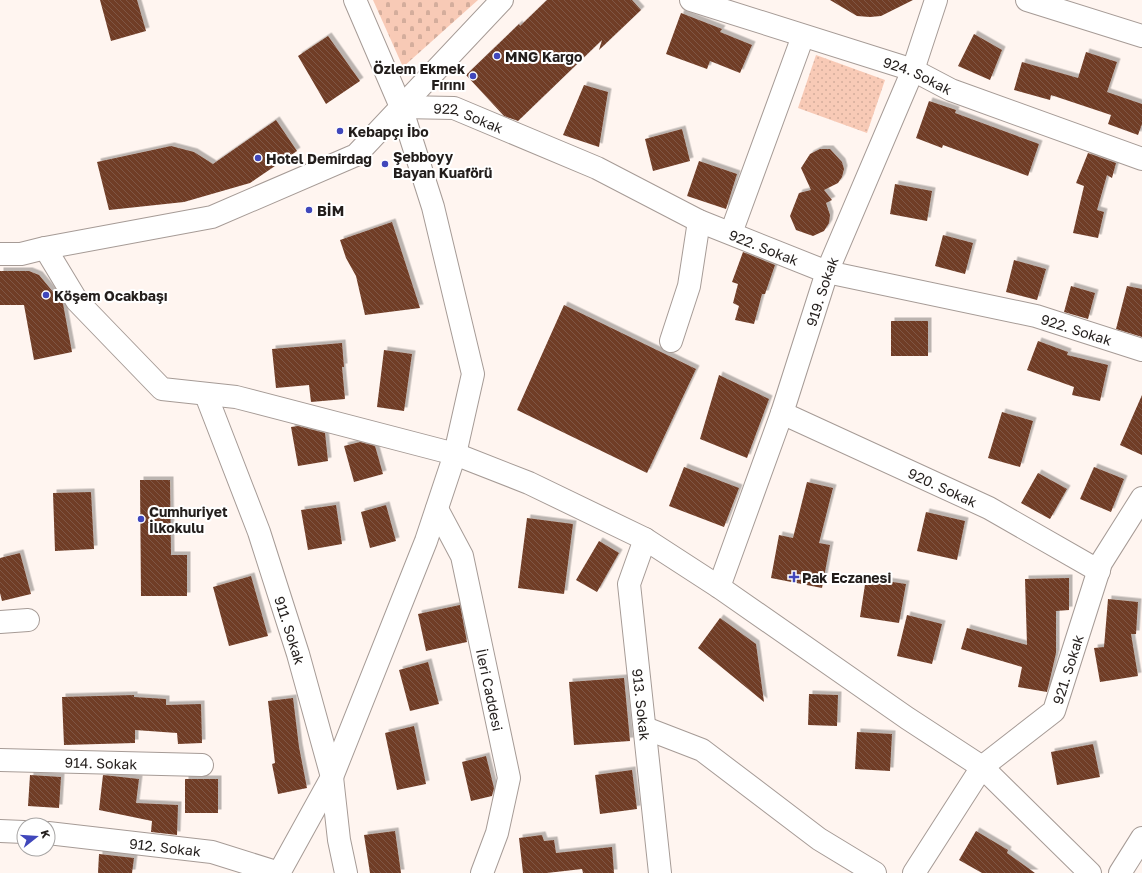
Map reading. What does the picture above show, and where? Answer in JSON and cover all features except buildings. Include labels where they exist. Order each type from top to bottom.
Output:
[{"type":"street","points":[[279,873],[332,777],[426,541],[455,454],[473,374],[433,207],[401,107],[355,0]]},
{"type":"street","points":[[0,254],[21,254],[45,248],[212,217],[356,154],[502,0]]},
{"type":"street","name":"924. Sokak","points":[[691,0],[913,70],[951,90],[1142,159]]},
{"type":"street","name":"919. Sokak","points":[[719,587],[782,413],[827,272],[913,70],[936,0]]},
{"type":"street","points":[[1027,0],[1142,36]]},
{"type":"street","points":[[731,233],[803,36]]},
{"type":"street","name":"922. Sokak","points":[[401,107],[454,108],[596,168],[699,221],[827,272],[1036,316],[1142,350]]},
{"type":"street","points":[[672,342],[689,286],[699,221]]},
{"type":"street","points":[[0,240],[26,239],[45,248],[77,300],[162,389],[206,395],[236,397],[455,454],[530,483],[645,539],[719,587],[907,718],[982,767],[1090,873]]},
{"type":"street","name":"911. Sokak","points":[[206,395],[259,532],[298,654],[332,777],[339,840],[346,873]]},
{"type":"street","name":"920. Sokak","points":[[782,413],[989,508],[1099,571]]},
{"type":"street","name":"921. Sokak","points":[[914,873],[982,767],[1054,711],[1101,563],[1142,498]]},
{"type":"street","name":"İleri Caddesi","points":[[437,509],[462,556],[509,778],[497,833],[482,873]]},
{"type":"street","name":"913. Sokak","points":[[645,539],[629,584],[660,873]]},
{"type":"street","points":[[0,622],[28,620]]},
{"type":"street","points":[[645,728],[702,750],[818,839],[875,873]]},
{"type":"street","name":"914. Sokak","points":[[0,760],[202,765]]},
{"type":"street","points":[[0,831],[16,832]]},
{"type":"street","name":"912. Sokak","points":[[56,834],[212,852],[279,873]]},
{"type":"street","points":[[1120,873],[1142,838]]},
{"type":"green space","points":[[373,0],[478,0],[403,67]]},
{"type":"green space","points":[[816,55],[885,80],[867,133],[798,108]]},
{"type":"place","name":"MNG Kargo","points":[[497,56]]},
{"type":"place","name":"Özlem Ekmek Fırını","points":[[473,76]]},
{"type":"place","name":"Kebapçı İbo","points":[[340,131]]},
{"type":"place","name":"Hotel Demirdağ","points":[[258,158]]},
{"type":"place","name":"Şebboyy Bayan Kuaförü","points":[[385,164]]},
{"type":"place","name":"BİM","points":[[309,210]]},
{"type":"place","name":"Köşem Ocakbaşı","points":[[46,295]]},
{"type":"place","name":"Cumhuriyet İlkokulu","points":[[141,519]]},
{"type":"place","name":"Pak Eczanesi","points":[[794,577]]}]
